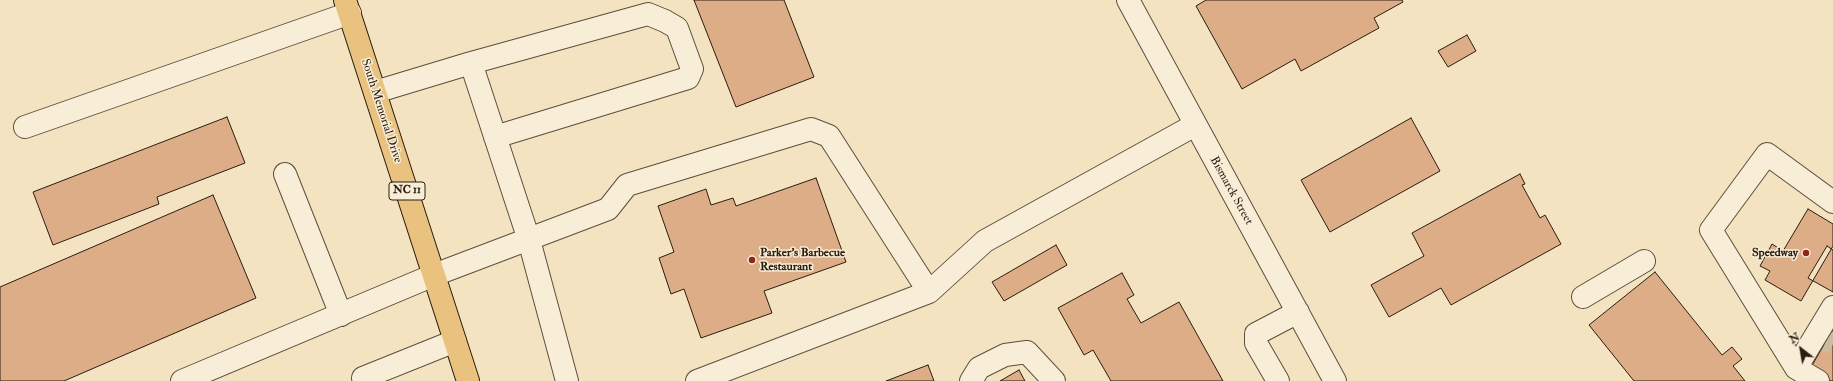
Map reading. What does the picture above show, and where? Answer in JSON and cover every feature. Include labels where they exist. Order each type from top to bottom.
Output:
[{"type":"main road","name":"South Memorial Drive","points":[[347,6],[468,381]]},
{"type":"street","name":"Bismarck Street","points":[[1128,0],[1298,312],[1332,380]]},
{"type":"street","points":[[25,127],[347,6]]},
{"type":"street","points":[[375,92],[471,63],[648,14],[677,28],[692,69],[688,78],[495,137]]},
{"type":"street","points":[[471,63],[529,240],[567,381]]},
{"type":"street","points":[[697,381],[929,292],[985,241],[1195,125]]},
{"type":"street","points":[[182,381],[434,275],[608,210],[627,185],[811,128],[829,136],[929,292]]},
{"type":"street","points":[[1818,381],[1796,368],[1711,230],[1767,154],[1833,202]]},
{"type":"street","points":[[285,174],[341,314]]},
{"type":"street","points":[[1583,297],[1644,261]]},
{"type":"street","points":[[1796,368],[1822,338],[1833,307]]},
{"type":"street","points":[[1278,381],[1256,343],[1256,334],[1298,312]]},
{"type":"street","points":[[361,380],[455,341]]},
{"type":"street","points":[[971,381],[979,368],[1004,355],[1028,352],[1054,381]]},
{"type":"building","points":[[694,0],[784,0],[814,77],[736,107]]},
{"type":"building","points":[[1206,0],[1402,0],[1403,2],[1374,18],[1379,28],[1301,71],[1295,59],[1242,89],[1196,6]]},
{"type":"building","points":[[1467,35],[1476,51],[1448,67],[1438,51]]},
{"type":"building","points":[[227,117],[245,163],[157,197],[159,204],[53,245],[33,192]]},
{"type":"building","points":[[1411,118],[1440,171],[1330,232],[1301,180]]},
{"type":"building","points":[[1520,174],[1525,184],[1522,185],[1540,218],[1545,215],[1561,244],[1451,305],[1441,288],[1389,317],[1371,285],[1424,256],[1412,233]]},
{"type":"building","name":"Parker's Barbecue Restaurant","points":[[816,178],[846,262],[764,291],[772,313],[701,338],[684,289],[671,294],[659,258],[674,252],[658,206],[706,189],[711,205],[733,198],[736,206]]},
{"type":"building","points":[[213,195],[256,298],[64,381],[0,381],[0,287]]},
{"type":"building","points":[[1808,209],[1833,224],[1833,246],[1801,301],[1765,280],[1770,271],[1760,266],[1772,244],[1783,251]]},
{"type":"building","points":[[1056,245],[1067,265],[1004,301],[992,282]]},
{"type":"building","points":[[1827,246],[1833,250],[1833,292],[1808,278]]},
{"type":"building","points":[[1655,272],[1722,355],[1732,347],[1742,359],[1733,366],[1745,381],[1634,381],[1589,325]]},
{"type":"building","points":[[1122,273],[1134,295],[1127,299],[1141,323],[1179,302],[1223,381],[1111,381],[1093,350],[1084,355],[1058,308]]},
{"type":"building","points":[[1833,329],[1833,381],[1831,381],[1810,369]]},
{"type":"building","points":[[928,365],[934,381],[886,381]]},
{"type":"building","points":[[1019,370],[1025,381],[1000,381]]},
{"type":"tunnel","points":[[1826,341],[1833,344]]},
{"type":"place","name":"Speedway","points":[[1806,253]]},
{"type":"place","name":"Parker's Barbecue Restaurant","points":[[752,260]]}]
